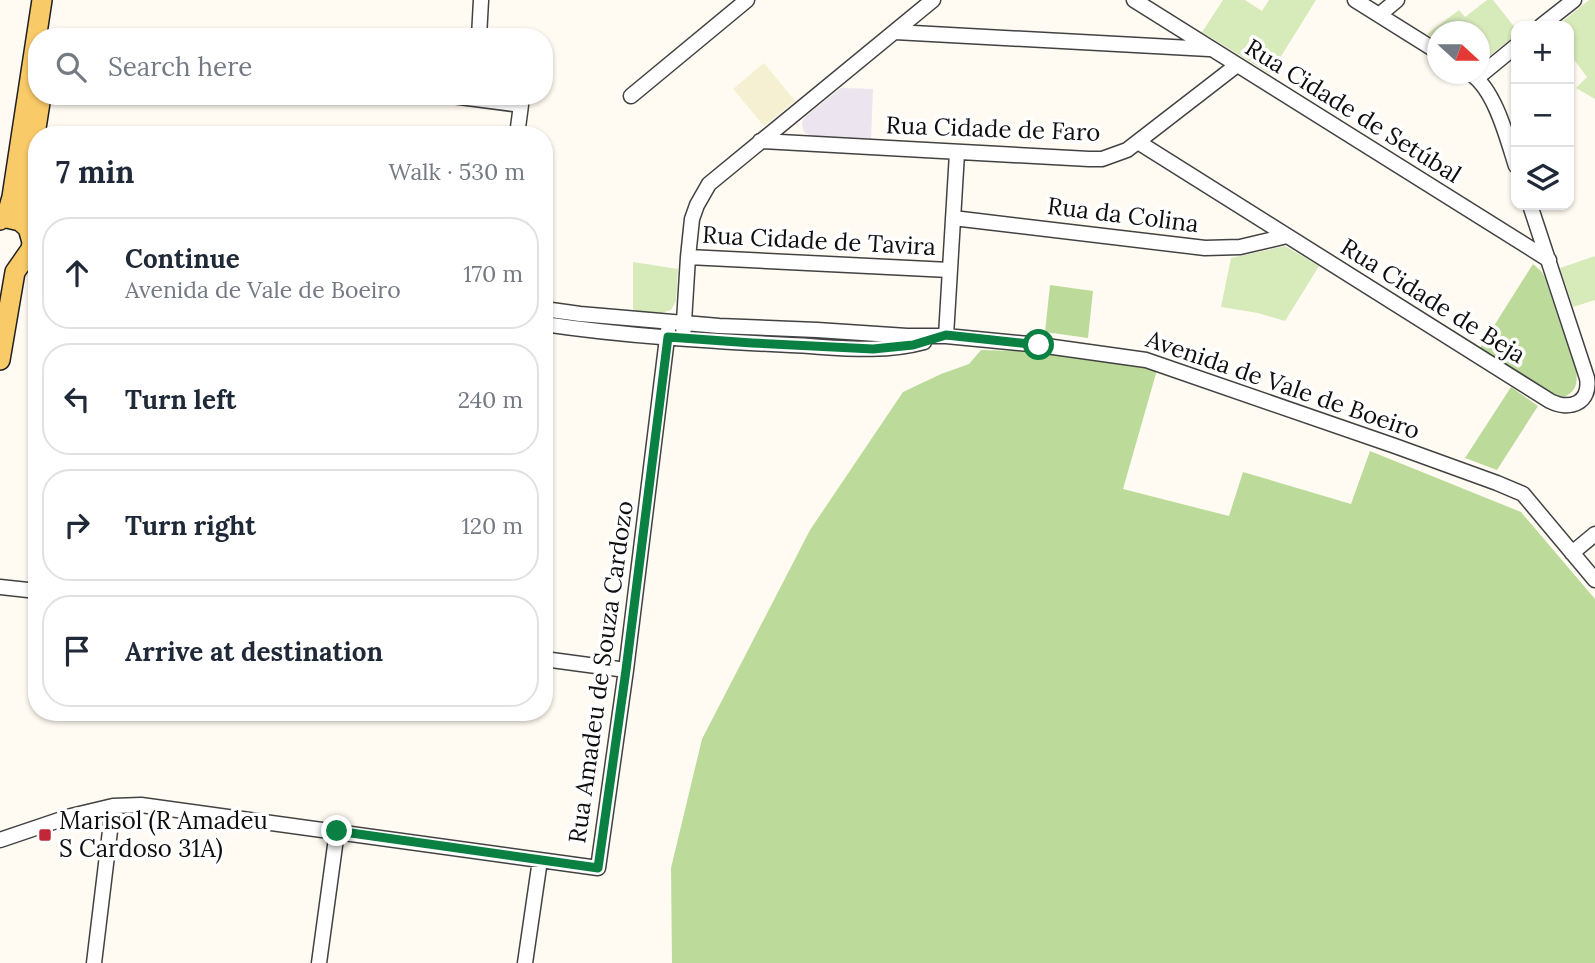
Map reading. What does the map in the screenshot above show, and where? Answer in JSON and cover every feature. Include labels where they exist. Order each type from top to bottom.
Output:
[{"type":"main road","points":[[38,28],[42,0]]},
{"type":"main road","points":[[51,28],[56,0]]},
{"type":"main road","points":[[0,220],[8,211],[12,197],[28,95]]},
{"type":"main road","points":[[36,126],[40,105]]},
{"type":"main road","points":[[28,179],[28,210]]},
{"type":"main road","points":[[0,220],[14,218],[28,228]]},
{"type":"main road","points":[[0,262],[14,264],[28,258]]},
{"type":"main road","points":[[0,360],[15,272],[28,259]]},
{"type":"street","points":[[479,28],[481,0]]},
{"type":"street","points":[[631,96],[747,0]]},
{"type":"street","name":"Rua Amadeu de Souza Cardozo","points":[[0,840],[71,816],[113,806],[141,805],[598,868],[696,205],[709,184],[718,176],[933,0]]},
{"type":"street","name":"Rua Cidade de Setúbal","points":[[1133,0],[1549,260]]},
{"type":"street","points":[[1355,0],[1427,46]]},
{"type":"street","points":[[1378,15],[1397,0]]},
{"type":"street","points":[[1547,21],[1574,0]]},
{"type":"street","points":[[895,32],[1211,49]]},
{"type":"street","points":[[1490,65],[1511,50]]},
{"type":"street","name":"Rua Cidade de Faro","points":[[760,141],[1089,159],[1115,155],[1138,142],[1237,65]]},
{"type":"street","points":[[1480,84],[1500,118],[1511,151]]},
{"type":"street","points":[[518,126],[522,105]]},
{"type":"street","name":"Rua Cidade de Beja","points":[[1138,142],[1550,401],[1564,407],[1581,400],[1588,385],[1549,260]]},
{"type":"street","points":[[946,335],[957,153]]},
{"type":"street","points":[[1532,210],[1549,260]]},
{"type":"street","name":"Rua da Colina","points":[[953,218],[1205,248],[1240,247],[1287,236]]},
{"type":"street","name":"Rua Cidade de Tavira","points":[[688,257],[949,270]]},
{"type":"street","name":"Avenida de Vale de Boeiro","points":[[553,310],[676,330]]},
{"type":"street","name":"Avenida de Vale de Boeiro","points":[[553,325],[578,329],[946,335],[1146,360],[1395,446],[1523,494],[1595,580]]},
{"type":"street","points":[[1572,553],[1595,534]]},
{"type":"street","points":[[0,587],[28,590]]},
{"type":"street","points":[[553,660],[626,670]]},
{"type":"street","points":[[94,963],[113,806]]},
{"type":"street","points":[[319,963],[337,831]]},
{"type":"street","points":[[525,963],[540,860]]},
{"type":"shaded area","points":[[764,63],[795,101],[764,126],[733,89]]},
{"type":"shaded area","points":[[841,88],[873,89],[871,139],[812,136],[803,130],[802,122],[806,116]]},
{"type":"green space","points":[[1223,0],[1245,0],[1262,11],[1269,0],[1316,0],[1270,74],[1202,32]]},
{"type":"green space","points":[[1487,0],[1493,0],[1511,23],[1511,39],[1490,56],[1490,21],[1444,21],[1459,10],[1465,17]]},
{"type":"green space","points":[[1589,0],[1595,0],[1595,99],[1576,88],[1587,77],[1574,60],[1574,21],[1563,21]]},
{"type":"green space","points":[[1285,246],[1319,266],[1285,321],[1221,307],[1231,258]]},
{"type":"green space","points":[[1595,256],[1595,300],[1573,307],[1560,268]]},
{"type":"green space","points":[[633,262],[678,269],[676,301],[671,310],[661,313],[633,312]]},
{"type":"green space","points":[[1533,264],[1545,278],[1576,371],[1575,387],[1564,397],[1554,395],[1480,348]]},
{"type":"green space","points":[[1050,285],[1093,291],[1088,338],[1045,332]]},
{"type":"green space","points":[[981,350],[1047,352],[1157,370],[1123,489],[1229,516],[1243,472],[1351,504],[1370,451],[1521,512],[1595,599],[1595,963],[672,963],[671,868],[702,739],[810,530],[903,392],[969,364]]},
{"type":"green space","points":[[1511,387],[1538,406],[1497,470],[1465,458]]},
{"type":"place","name":"Marisol (R Amadeu S Cardoso 31A)","points":[[45,835]]},
{"type":"route","points":[[337,831],[598,868],[668,337],[873,349],[913,345],[946,335],[1039,345]]}]
